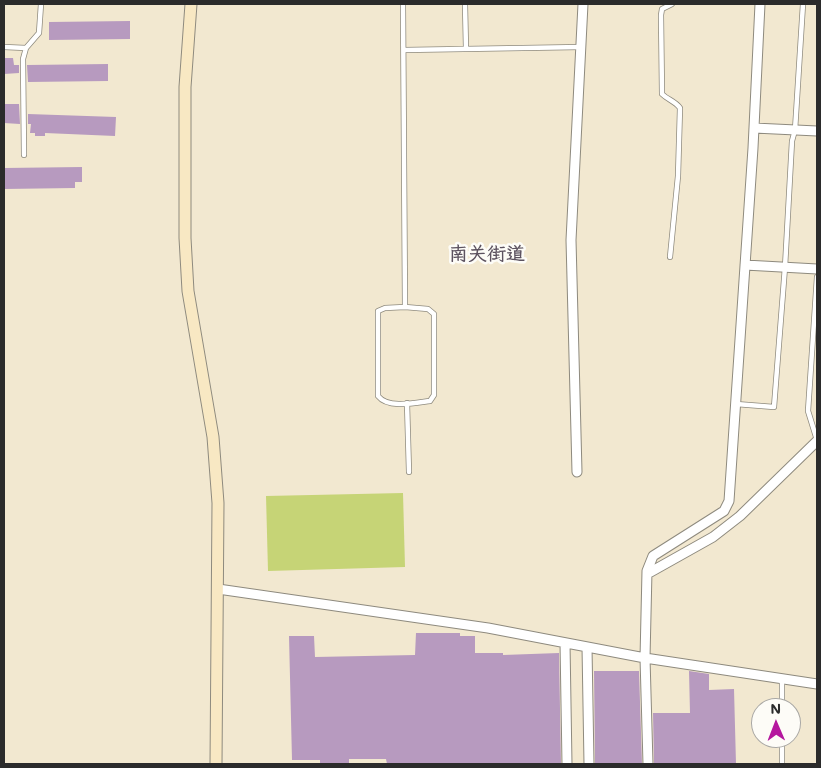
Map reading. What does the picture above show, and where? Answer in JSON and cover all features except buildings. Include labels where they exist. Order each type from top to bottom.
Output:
[{"type":"street","points":[[191,4],[185,105],[186,264],[188,290],[213,437],[218,503],[216,764]]},
{"type":"street","points":[[577,472],[572,240],[584,4]]},
{"type":"street","points":[[648,764],[645,658],[647,574],[649,564],[653,556],[724,511],[729,501],[754,128],[760,4]]},
{"type":"street","points":[[754,128],[817,131]]},
{"type":"street","points":[[745,265],[817,269]]},
{"type":"street","points":[[647,574],[713,537],[740,516],[817,440]]},
{"type":"street","points":[[727,506],[740,516]]},
{"type":"street","points":[[218,589],[488,628],[645,658],[817,684]]},
{"type":"street","points":[[565,642],[567,764]]},
{"type":"street","points":[[587,647],[589,764]]},
{"type":"lane","points":[[24,155],[23,59],[26,48],[39,33],[41,4]]},
{"type":"lane","points":[[404,4],[405,307]]},
{"type":"lane","points":[[465,4],[466,49]]},
{"type":"lane","points":[[670,258],[678,176],[680,108],[662,94],[661,15],[662,9],[672,4]]},
{"type":"lane","points":[[736,404],[774,407],[803,4]]},
{"type":"lane","points":[[4,47],[26,48]]},
{"type":"lane","points":[[404,50],[582,47]]},
{"type":"lane","points":[[817,277],[808,411],[817,440]]},
{"type":"lane","points":[[405,307],[428,309],[434,314],[434,395],[430,401],[388,402],[380,399],[378,396],[378,311],[385,308],[405,307]]},
{"type":"lane","points":[[407,403],[409,472]]},
{"type":"lane","points":[[782,680],[782,698]]},
{"type":"lane","points":[[782,748],[782,764]]},
{"type":"green space","points":[[403,493],[405,567],[268,571],[266,496]]},
{"type":"district","name":"南关街道","points":[[487,254]]}]
